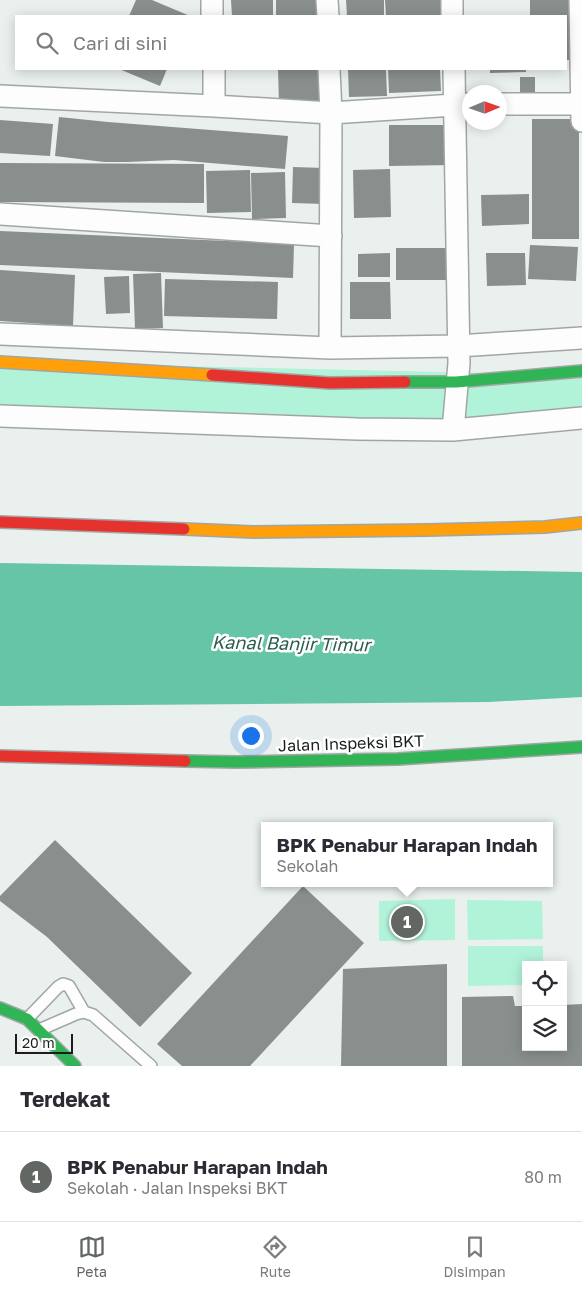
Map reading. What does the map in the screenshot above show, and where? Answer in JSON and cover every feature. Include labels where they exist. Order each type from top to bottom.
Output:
[{"type":"street","points":[[212,0],[212,15]]},
{"type":"street","points":[[327,0],[328,15]]},
{"type":"street","points":[[452,0],[452,15]]},
{"type":"street","points":[[580,0],[582,121]]},
{"type":"street","points":[[214,70],[214,106]]},
{"type":"street","points":[[329,70],[331,113],[330,348]]},
{"type":"street","points":[[453,430],[459,363],[462,104],[454,70]]},
{"type":"street","points":[[0,96],[331,113],[462,104]]},
{"type":"street","points":[[507,104],[582,104]]},
{"type":"street","points":[[0,214],[331,236]]},
{"type":"street","points":[[0,334],[330,348],[458,346],[582,338]]},
{"type":"street","points":[[0,362],[330,383],[456,382],[582,371]]},
{"type":"street","points":[[0,416],[357,429],[453,430],[582,418]]},
{"type":"street","points":[[0,522],[253,532],[427,530],[582,524]]},
{"type":"street","name":"Jalan Inspeksi BKT","points":[[0,756],[245,762],[398,759],[582,747]]},
{"type":"street","points":[[0,1008],[27,1019],[75,1066]]},
{"type":"lane","points":[[27,1019],[58,987],[64,984],[69,986],[84,1012]]},
{"type":"lane","points":[[40,1030],[84,1012],[93,1015],[152,1066]]},
{"type":"shaded area","points":[[0,362],[582,375],[582,416],[357,429],[0,415]]},
{"type":"shaded area","points":[[455,899],[455,940],[379,941],[379,901]]},
{"type":"shaded area","points":[[467,900],[542,901],[543,939],[468,940]]},
{"type":"shaded area","points":[[468,946],[543,946],[543,961],[522,961],[522,985],[468,986]]},
{"type":"water","name":"Kanal Banjir Timur","points":[[0,563],[582,572],[582,697],[489,702],[0,706]]},
{"type":"building","points":[[136,0],[152,0],[188,15],[129,15]]},
{"type":"building","points":[[231,0],[273,0],[273,15],[232,15]]},
{"type":"building","points":[[276,0],[320,0],[320,15],[276,15]]},
{"type":"building","points":[[346,0],[384,0],[384,15],[347,15]]},
{"type":"building","points":[[385,0],[449,0],[450,15],[386,15]]},
{"type":"building","points":[[530,0],[577,0],[578,60],[567,60],[567,15],[530,15]]},
{"type":"building","points":[[121,70],[167,70],[160,86]]},
{"type":"building","points":[[278,70],[322,70],[323,102],[279,104]]},
{"type":"building","points":[[348,70],[386,70],[387,96],[349,97]]},
{"type":"building","points":[[388,70],[440,70],[441,91],[389,93]]},
{"type":"building","points":[[490,70],[526,70],[526,72],[490,73]]},
{"type":"building","points":[[520,77],[535,77],[535,100],[520,101]]},
{"type":"building","points":[[59,117],[288,136],[285,169],[174,160],[104,162],[55,156]]},
{"type":"building","points":[[532,119],[579,119],[579,239],[532,239]]},
{"type":"building","points":[[0,120],[53,124],[50,156],[0,153]]},
{"type":"building","points":[[389,125],[452,125],[453,165],[389,166]]},
{"type":"building","points":[[0,163],[204,164],[204,203],[0,202]]},
{"type":"building","points":[[293,167],[325,168],[324,204],[292,203]]},
{"type":"building","points":[[390,169],[391,217],[354,218],[353,170]]},
{"type":"building","points":[[250,170],[251,212],[207,213],[206,171]]},
{"type":"building","points":[[285,172],[286,218],[252,219],[251,173]]},
{"type":"building","points":[[529,194],[529,224],[482,226],[481,195]]},
{"type":"building","points":[[0,231],[294,244],[293,278],[0,265]]},
{"type":"building","points":[[530,245],[578,247],[576,281],[528,279]]},
{"type":"building","points":[[396,248],[452,248],[452,280],[396,280]]},
{"type":"building","points":[[390,253],[390,277],[358,277],[358,254]]},
{"type":"building","points":[[486,253],[525,253],[526,285],[487,286]]},
{"type":"building","points":[[0,270],[75,275],[73,326],[0,321]]},
{"type":"building","points":[[161,273],[163,328],[135,329],[133,274]]},
{"type":"building","points":[[129,276],[130,313],[106,314],[104,277]]},
{"type":"building","points":[[165,279],[278,282],[277,319],[164,316]]},
{"type":"building","points":[[350,282],[390,282],[391,319],[350,319]]},
{"type":"building","points":[[55,840],[192,973],[140,1027],[47,937],[0,901],[0,896]]},
{"type":"building","points":[[302,887],[364,943],[250,1066],[182,1066],[157,1044]]},
{"type":"building","points":[[447,964],[447,1066],[341,1066],[343,969]]},
{"type":"building","points":[[513,996],[515,1006],[522,1006],[522,1051],[567,1051],[567,1005],[582,1004],[582,1066],[462,1066],[462,997]]},
{"type":"traffic: fast","points":[[405,382],[456,382],[582,371]]},
{"type":"traffic: fast","points":[[185,761],[398,759],[582,747]]},
{"type":"traffic: fast","points":[[0,1008],[27,1019],[75,1066]]},
{"type":"traffic: slow","points":[[0,362],[212,375]]},
{"type":"traffic: slow","points":[[184,529],[253,532],[427,530],[545,527],[582,523]]},
{"type":"traffic: jam","points":[[212,375],[330,383],[405,382]]},
{"type":"traffic: jam","points":[[0,522],[184,529]]},
{"type":"traffic: jam","points":[[0,756],[185,761]]},
{"type":"place","name":"BPK Penabur Harapan Indah","points":[[407,922]]}]
